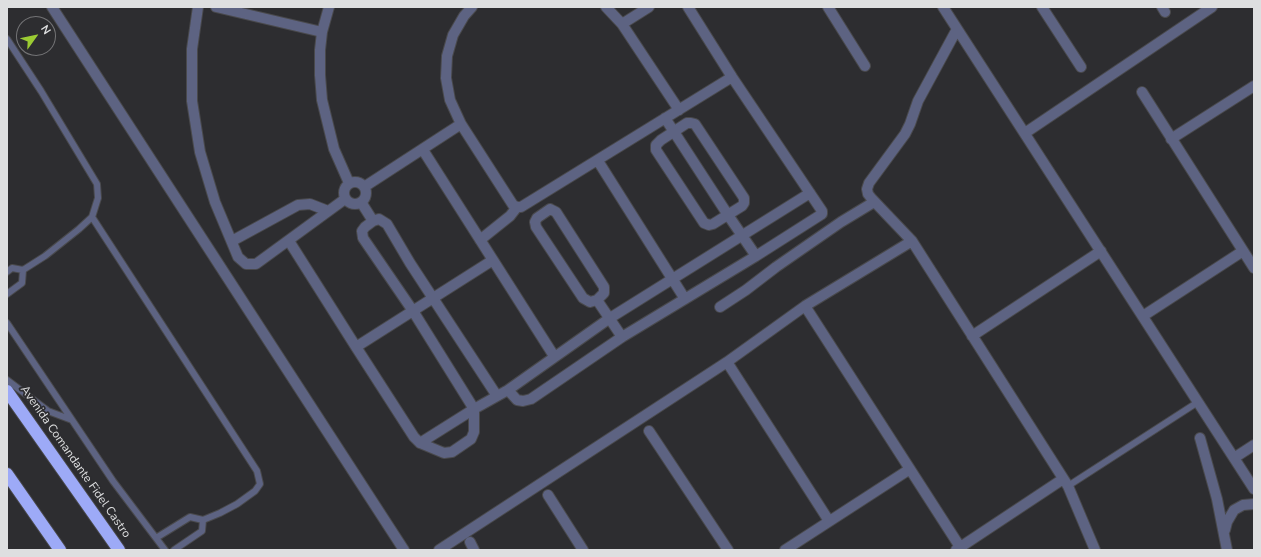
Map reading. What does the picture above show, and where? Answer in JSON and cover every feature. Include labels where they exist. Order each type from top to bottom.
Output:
[{"type":"highway","name":"Avenida Comandante Fidel Castro","points":[[7,391],[119,550]]},
{"type":"highway","points":[[7,474],[60,550]]},
{"type":"street","points":[[52,7],[404,550]]},
{"type":"street","points":[[198,7],[192,49],[192,101],[200,152],[215,202],[238,257],[246,264],[256,264],[345,199]]},
{"type":"street","points":[[216,7],[322,32]]},
{"type":"street","points":[[329,7],[322,32],[320,75],[322,100],[334,149],[348,183]]},
{"type":"street","points":[[472,7],[464,16],[454,35],[447,56],[446,78],[450,100],[461,124],[513,205],[517,207]]},
{"type":"street","points":[[606,7],[622,24],[679,110]]},
{"type":"street","points":[[622,24],[649,7]]},
{"type":"street","points":[[508,390],[516,400],[523,402],[531,400],[622,337],[756,256],[822,214],[822,211],[732,77],[688,7]]},
{"type":"street","points":[[828,7],[865,66]]},
{"type":"street","points":[[943,7],[1254,489]]},
{"type":"street","points":[[1042,7],[1081,67]]},
{"type":"street","points":[[1025,134],[1212,7]]},
{"type":"street","points":[[957,29],[918,101],[905,134],[869,183],[867,189],[868,194],[912,241],[1066,482],[1095,550]]},
{"type":"street","points":[[480,240],[510,216],[517,207],[521,207],[598,161],[732,77]]},
{"type":"street","points":[[1171,139],[1254,86]]},
{"type":"street","points":[[1142,92],[1254,268]]},
{"type":"street","points":[[665,118],[728,216],[756,256]]},
{"type":"street","points":[[687,123],[696,124],[744,198],[744,203],[742,206],[713,224],[709,225],[704,223],[656,150],[656,145],[674,132],[687,123]]},
{"type":"street","points":[[364,187],[461,124]]},
{"type":"street","points":[[423,150],[554,356]]},
{"type":"street","points":[[598,161],[685,299]]},
{"type":"street","points":[[353,181],[357,182],[364,187],[366,195],[361,202],[352,204],[345,199],[344,190],[348,183],[353,181]]},
{"type":"street","points":[[420,443],[474,409],[508,390],[554,356],[610,318],[810,193]]},
{"type":"street","points":[[534,199],[544,212]]},
{"type":"street","points":[[361,202],[373,221]]},
{"type":"street","points":[[720,308],[841,222],[874,202]]},
{"type":"street","points":[[232,241],[298,205],[310,204],[328,211]]},
{"type":"street","points":[[550,209],[556,212],[604,286],[604,293],[597,300],[590,302],[583,298],[536,227],[535,222],[537,218],[544,212],[550,209]]},
{"type":"street","points":[[289,241],[414,437],[420,443],[444,453],[452,452],[471,438],[474,432],[474,409],[413,311],[363,238],[362,231],[365,226],[373,221],[379,219],[387,224],[498,396]]},
{"type":"street","points":[[439,550],[726,362],[805,306],[912,241]]},
{"type":"street","points":[[972,336],[1101,251]]},
{"type":"street","points":[[1143,316],[1243,251]]},
{"type":"street","points":[[356,347],[493,260]]},
{"type":"street","points":[[597,300],[622,337]]},
{"type":"street","points":[[805,306],[910,469],[959,549],[1066,482]]},
{"type":"street","points":[[726,362],[829,521]]},
{"type":"street","points":[[649,431],[728,550]]},
{"type":"street","points":[[1200,438],[1217,499],[1227,550]]},
{"type":"street","points":[[1234,458],[1254,445]]},
{"type":"street","points":[[785,550],[910,469]]},
{"type":"street","points":[[548,494],[583,550]]},
{"type":"street","points":[[1225,537],[1227,522],[1234,510],[1244,505],[1254,504]]},
{"type":"lane","points":[[7,39],[97,184],[98,198],[92,216],[45,256],[23,270],[12,268],[7,272]]},
{"type":"lane","points":[[92,216],[257,471],[260,484],[255,491],[237,504],[203,520],[190,516],[156,538]]},
{"type":"lane","points":[[7,294],[22,283],[23,270]]},
{"type":"lane","points":[[7,322],[113,481],[165,550]]},
{"type":"lane","points":[[7,380],[48,411],[72,420]]},
{"type":"lane","points":[[1066,482],[1198,402]]},
{"type":"lane","points":[[174,550],[202,531],[203,520]]}]
